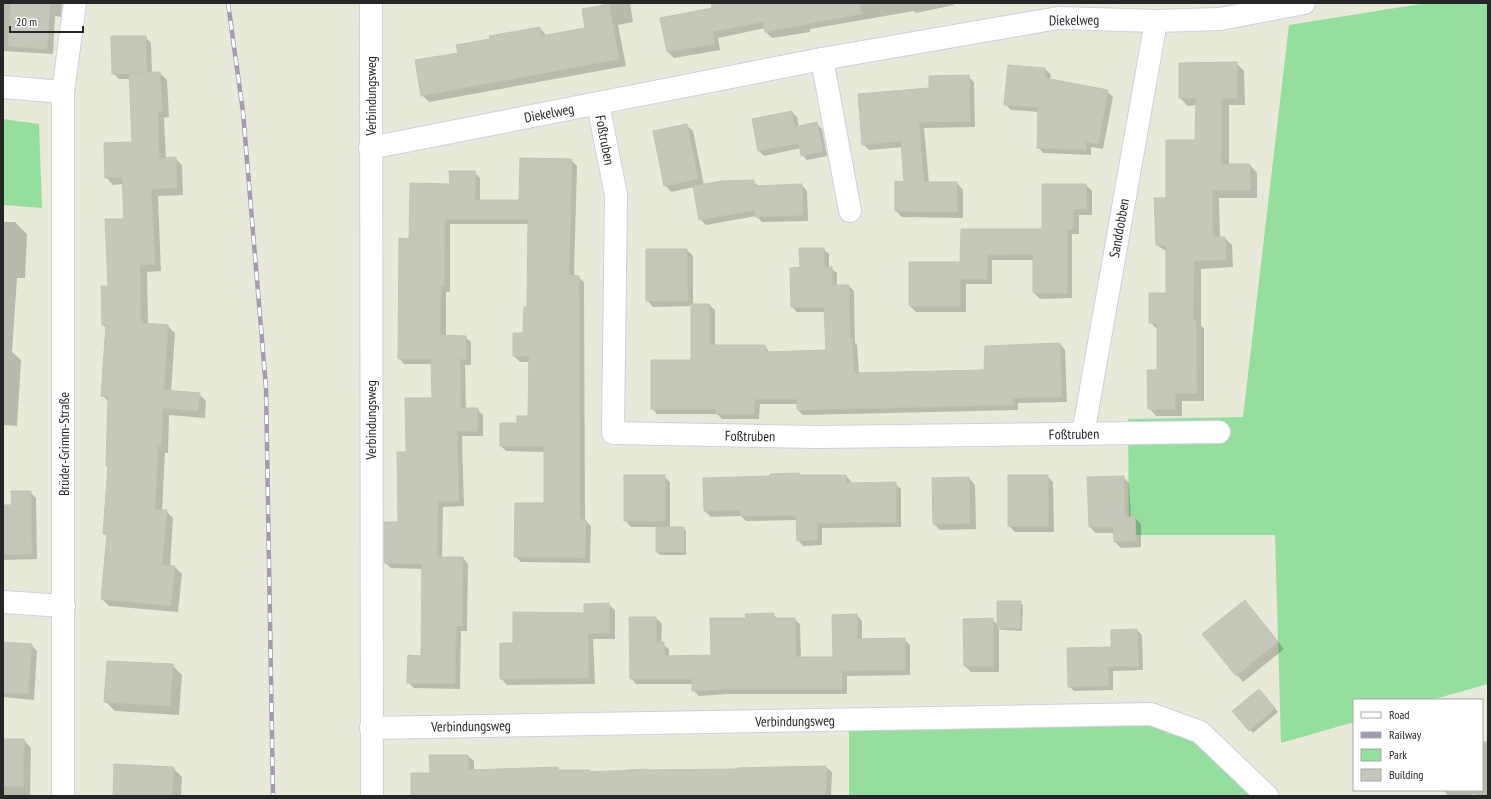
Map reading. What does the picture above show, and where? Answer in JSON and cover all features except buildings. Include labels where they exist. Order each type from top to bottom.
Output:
[{"type":"street","name":"Brüder-Grimm-Straße","points":[[63,796],[63,92],[75,3]]},
{"type":"street","name":"Verbindungsweg","points":[[372,3],[370,148],[371,728],[1150,714],[1200,732],[1267,796]]},
{"type":"street","name":"Diekelweg","points":[[370,148],[822,59],[1058,18],[1156,22],[1220,19],[1304,3]]},
{"type":"street","name":"Sanddobben","points":[[1083,434],[1156,22]]},
{"type":"street","points":[[822,59],[850,211]]},
{"type":"street","points":[[3,87],[63,92]]},
{"type":"street","name":"Foßtruben","points":[[598,104],[616,195],[613,433],[818,437],[1219,432]]},
{"type":"street","points":[[3,602],[64,606]]},
{"type":"street","points":[[371,728],[372,796]]},
{"type":"green space","points":[[1427,3],[1488,3],[1488,684],[1435,699],[1353,699],[1353,722],[1281,743],[1275,535],[1129,535],[1128,419],[1243,417],[1289,25]]},
{"type":"green space","points":[[3,119],[39,124],[42,208],[3,205]]},
{"type":"green space","points":[[1151,714],[1200,732],[1267,796],[849,796],[849,723]]},
{"type":"railway","points":[[228,3],[243,112],[266,388],[273,796]]}]
